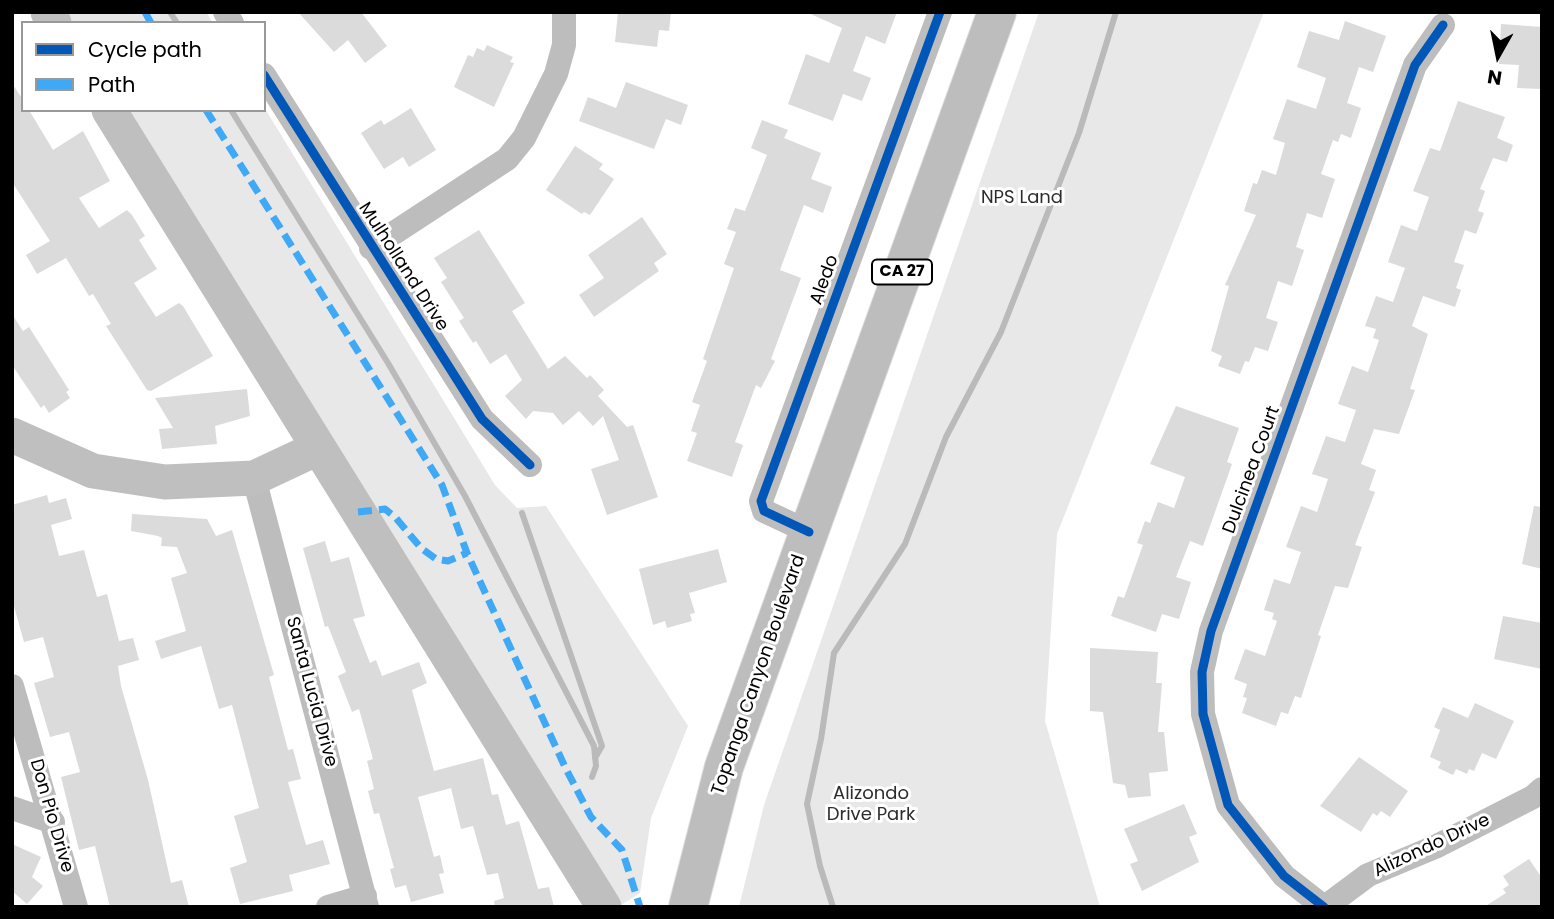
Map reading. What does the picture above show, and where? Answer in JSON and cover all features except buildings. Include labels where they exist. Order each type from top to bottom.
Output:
[{"type":"main road","name":"Topanga Canyon Boulevard","points":[[698,897],[724,767],[997,12]]},
{"type":"main road","points":[[110,112],[604,907]]},
{"type":"main road","points":[[12,435],[93,471],[165,482],[254,478],[318,447]]},
{"type":"street","points":[[372,248],[507,159],[524,138],[556,74],[564,45],[564,12]]},
{"type":"street","name":"Aledo","points":[[809,532],[764,511],[761,501],[940,12]]},
{"type":"street","name":"Dulcinea Court","points":[[1325,907],[1284,876],[1228,805],[1203,715],[1202,672],[1211,631],[1415,65],[1443,26]]},
{"type":"street","name":"Mulholland Drive","points":[[266,78],[482,419],[530,465]]},
{"type":"street","name":"Santa Lucia Drive","points":[[254,478],[366,901]]},
{"type":"street","name":"Don Pio Drive","points":[[12,686],[76,907]]},
{"type":"street","name":"Alizondo Drive","points":[[1325,907],[1368,875],[1435,847],[1533,797],[1542,789]]},
{"type":"street","points":[[12,807],[53,822]]},
{"type":"street","points":[[328,907],[366,901]]},
{"type":"green space","points":[[64,12],[206,12],[212,21],[69,21]]},
{"type":"green space","points":[[1039,12],[1264,12],[1057,534],[1045,721],[1100,907],[739,907],[764,805]]},
{"type":"green space","points":[[266,110],[495,485],[517,508],[546,506],[688,726],[651,818],[640,893],[621,905],[126,112]]},
{"type":"waterway","points":[[170,12],[176,21]]},
{"type":"waterway","points":[[833,907],[820,866],[807,804],[821,739],[834,653],[905,544],[946,437],[1001,332],[1079,133],[1116,12]]},
{"type":"waterway","points":[[232,112],[388,363],[465,496],[594,746],[596,766],[592,777]]},
{"type":"waterway","points":[[522,513],[602,746],[595,758]]},
{"type":"marked path","points":[[145,12],[150,21]]},
{"type":"marked path","points":[[207,112],[442,485],[467,553],[565,767],[591,817],[622,850],[640,907]]},
{"type":"marked path","points":[[358,512],[385,509],[421,548],[436,559],[448,561],[467,553]]},
{"type":"cycle path","points":[[809,532],[764,511],[761,501],[940,12]]},
{"type":"cycle path","points":[[1324,907],[1284,876],[1228,805],[1203,714],[1202,672],[1211,631],[1415,65],[1443,25]]},
{"type":"cycle path","points":[[266,78],[482,419],[530,465]]},
{"type":"park label","name":"NPS Land","points":[[1022,198]]},
{"type":"park label","name":"Alizondo Drive Park","points":[[871,804]]}]
